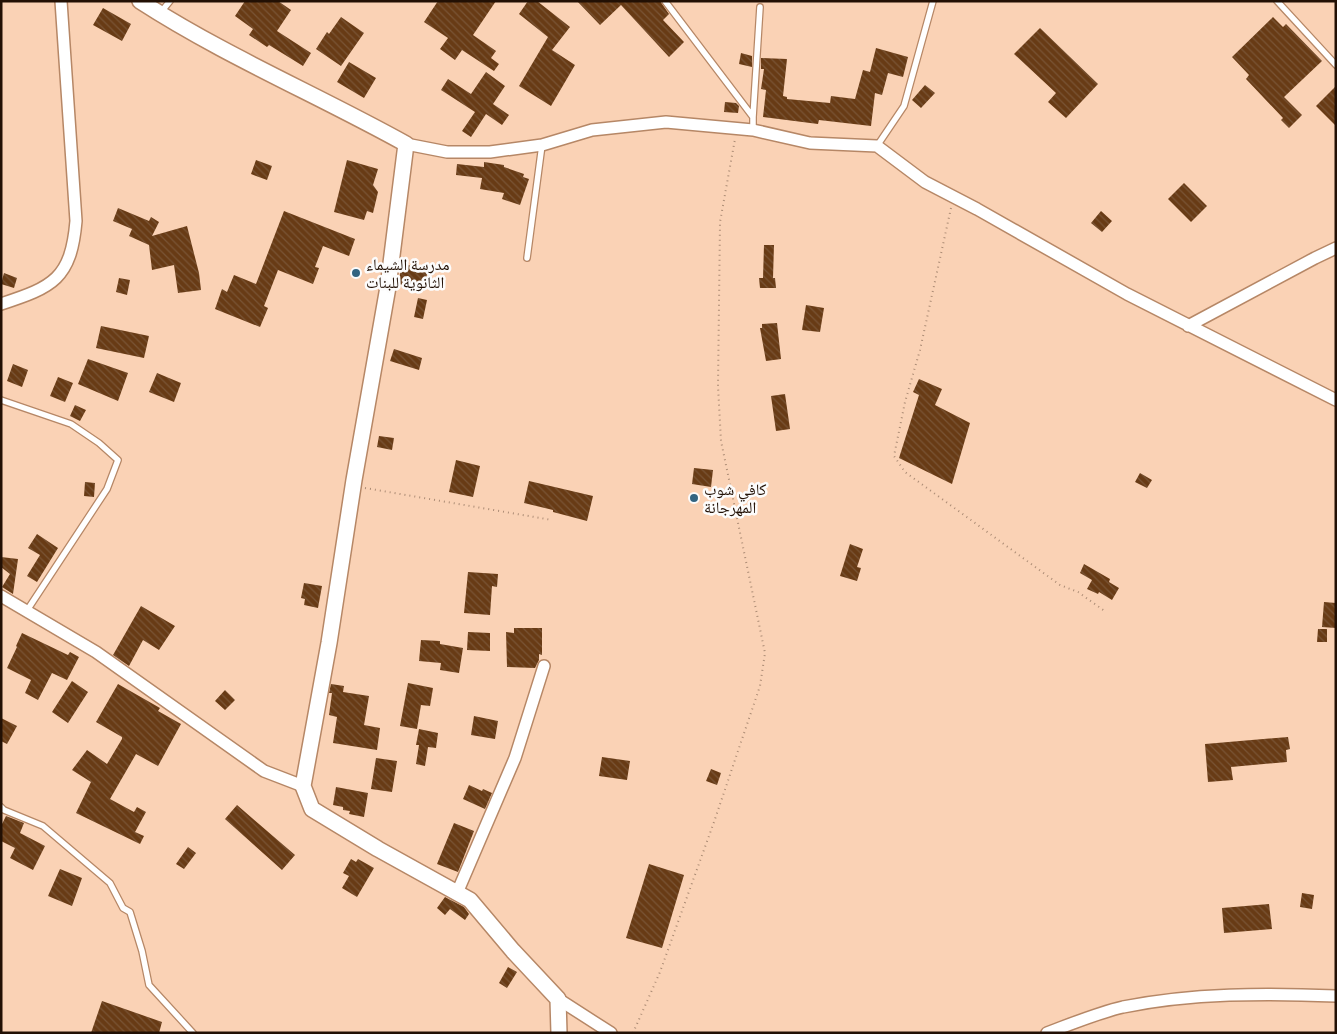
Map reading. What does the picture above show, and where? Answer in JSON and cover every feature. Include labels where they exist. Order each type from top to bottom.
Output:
[{"type":"street","points":[[1,304],[28,295],[52,283],[68,262],[74,244],[76,221],[61,1]]},
{"type":"street","points":[[140,1],[197,36],[358,117],[406,144],[447,152],[490,152],[542,145],[592,130],[666,122],[753,130],[810,143],[877,146],[925,182],[1127,294],[1336,400]]},
{"type":"street","points":[[406,144],[388,287],[353,486],[329,643],[303,786],[312,808],[378,849],[470,900],[513,951],[558,999],[611,1033]]},
{"type":"street","points":[[1188,326],[1336,248]]},
{"type":"street","points":[[1,596],[96,652],[264,771],[303,786]]},
{"type":"street","points":[[458,892],[515,758],[544,666]]},
{"type":"street","points":[[1047,1033],[1122,1008],[1168,1000],[1211,996],[1336,996]]},
{"type":"street","points":[[558,999],[559,1033]]},
{"type":"lane","points":[[160,14],[170,1]]},
{"type":"lane","points":[[665,1],[753,116]]},
{"type":"lane","points":[[877,146],[904,106],[934,1]]},
{"type":"lane","points":[[1277,1],[1336,65]]},
{"type":"lane","points":[[753,130],[760,7]]},
{"type":"lane","points":[[527,258],[542,145]]},
{"type":"lane","points":[[1,400],[71,424],[118,460],[107,489],[26,612]]},
{"type":"lane","points":[[1,807],[43,826],[110,883],[123,908],[130,912],[142,951],[149,985],[193,1033]]},
{"type":"path","points":[[633,1033],[660,972],[714,822],[760,686],[765,653],[721,441],[718,386],[720,222],[737,128]]},
{"type":"path","points":[[954,198],[920,350],[905,402],[894,456],[905,472],[1060,585],[1078,592],[1106,612]]},
{"type":"path","points":[[353,486],[552,520]]},
{"type":"building","points":[[245,1],[278,1],[291,10],[277,31],[311,53],[303,66],[249,35],[253,29],[235,16]]},
{"type":"building","points":[[438,1],[496,1],[473,35],[496,51],[491,58],[499,64],[494,71],[462,50],[455,60],[440,49],[448,38],[424,22]]},
{"type":"building","points":[[528,1],[537,1],[570,27],[552,50],[575,65],[551,106],[519,86],[548,37],[519,14]]},
{"type":"building","points":[[577,1],[660,1],[669,14],[663,20],[684,42],[669,57],[621,5],[600,25]]},
{"type":"building","points":[[103,8],[131,24],[122,41],[93,25]]},
{"type":"building","points":[[341,17],[364,33],[341,66],[316,49],[327,32],[329,34]]},
{"type":"building","points":[[1273,17],[1283,27],[1286,24],[1322,61],[1284,97],[1302,115],[1289,128],[1281,120],[1283,118],[1246,79],[1249,75],[1232,57]]},
{"type":"building","points":[[1040,28],[1098,84],[1066,118],[1048,102],[1056,93],[1014,54]]},
{"type":"building","points":[[876,48],[908,57],[903,77],[888,73],[882,95],[875,93],[871,126],[819,120],[818,124],[763,117],[766,90],[761,89],[764,69],[761,69],[761,58],[787,59],[783,96],[787,97],[787,99],[830,103],[831,96],[855,99],[863,70],[870,72]]},
{"type":"building","points":[[741,53],[752,56],[752,67],[739,64]]},
{"type":"building","points":[[349,62],[376,78],[364,98],[337,82]]},
{"type":"building","points":[[486,72],[505,86],[493,104],[509,115],[502,125],[486,114],[471,137],[462,131],[475,112],[441,90],[448,79],[471,94]]},
{"type":"building","points":[[925,85],[935,93],[921,108],[912,100]]},
{"type":"building","points":[[1336,86],[1336,126],[1316,106]]},
{"type":"building","points":[[725,102],[736,103],[739,106],[738,113],[724,112]]},
{"type":"building","points":[[256,160],[272,166],[267,180],[251,174]]},
{"type":"building","points":[[347,160],[378,169],[373,185],[378,192],[373,213],[367,211],[364,220],[334,212]]},
{"type":"building","points":[[484,162],[504,165],[504,167],[524,174],[523,177],[529,179],[520,205],[502,199],[504,193],[480,189],[482,178],[456,175],[457,164],[484,167]]},
{"type":"building","points":[[1184,183],[1207,206],[1191,222],[1168,199]]},
{"type":"building","points":[[118,208],[149,221],[151,217],[159,222],[152,236],[187,226],[199,273],[201,290],[178,293],[174,265],[152,270],[149,245],[129,236],[132,229],[113,221]]},
{"type":"building","points":[[284,211],[355,239],[349,256],[323,246],[315,267],[319,268],[313,284],[278,270],[264,306],[268,308],[260,327],[215,309],[222,289],[227,292],[234,275],[256,284]]},
{"type":"building","points":[[1101,211],[1112,221],[1102,232],[1091,223]]},
{"type":"building","points":[[764,245],[774,245],[773,278],[775,278],[776,288],[760,288],[759,278],[763,278]]},
{"type":"building","points":[[402,264],[428,269],[424,289],[398,284]]},
{"type":"building","points":[[4,273],[17,278],[14,288],[1,284]]},
{"type":"building","points":[[119,278],[130,280],[127,295],[116,292]]},
{"type":"building","points":[[418,298],[427,300],[423,319],[414,317]]},
{"type":"building","points":[[806,305],[824,308],[820,332],[802,330]]},
{"type":"building","points":[[777,323],[781,359],[766,361],[760,328],[762,328],[762,324]]},
{"type":"building","points":[[101,326],[149,336],[144,358],[96,348]]},
{"type":"building","points":[[394,349],[422,358],[419,370],[390,361]]},
{"type":"building","points":[[88,359],[128,373],[118,401],[78,384]]},
{"type":"building","points":[[13,364],[28,370],[22,387],[7,381]]},
{"type":"building","points":[[157,373],[181,383],[174,402],[149,392]]},
{"type":"building","points":[[58,377],[73,383],[65,402],[50,396]]},
{"type":"building","points":[[919,379],[942,389],[935,405],[970,423],[952,484],[899,458],[919,395],[913,392]]},
{"type":"building","points":[[785,394],[790,429],[776,431],[771,396]]},
{"type":"building","points":[[75,405],[86,410],[80,421],[70,416]]},
{"type":"building","points":[[379,436],[394,438],[392,450],[377,447]]},
{"type":"building","points":[[456,460],[480,466],[473,497],[449,492]]},
{"type":"building","points":[[694,468],[713,470],[711,487],[692,484]]},
{"type":"building","points":[[1140,473],[1152,480],[1147,488],[1135,482]]},
{"type":"building","points":[[529,481],[593,496],[587,521],[524,503]]},
{"type":"building","points":[[85,482],[95,483],[94,497],[84,496]]},
{"type":"building","points":[[37,534],[58,548],[37,582],[27,576],[40,555],[28,548]]},
{"type":"building","points":[[850,544],[863,549],[857,567],[861,568],[857,581],[840,576]]},
{"type":"building","points":[[1,557],[18,559],[13,594],[2,587],[10,574],[1,567]]},
{"type":"building","points":[[1084,564],[1110,579],[1109,582],[1119,588],[1112,600],[1099,592],[1098,594],[1087,589],[1092,580],[1080,573]]},
{"type":"building","points":[[468,572],[498,574],[497,587],[492,586],[490,615],[464,613]]},
{"type":"building","points":[[304,583],[322,586],[318,608],[304,605],[305,599],[301,598]]},
{"type":"building","points":[[1324,602],[1336,603],[1336,628],[1322,627]]},
{"type":"building","points":[[141,606],[175,626],[159,650],[143,640],[129,666],[113,655]]},
{"type":"building","points":[[514,628],[542,628],[542,655],[539,654],[539,660],[535,668],[507,667],[506,632],[514,633]]},
{"type":"building","points":[[1318,629],[1327,629],[1327,642],[1317,642]]},
{"type":"building","points":[[468,632],[490,633],[490,651],[467,650]]},
{"type":"building","points":[[22,633],[68,655],[70,652],[79,657],[67,680],[52,673],[38,700],[25,693],[31,680],[7,668]]},
{"type":"building","points":[[421,640],[440,641],[440,644],[463,648],[459,673],[440,670],[441,663],[419,661]]},
{"type":"building","points":[[72,681],[88,692],[68,723],[52,712]]},
{"type":"building","points":[[408,683],[433,688],[430,706],[421,705],[417,729],[400,726]]},
{"type":"building","points":[[118,684],[160,708],[158,711],[181,724],[158,766],[136,754],[110,799],[134,812],[137,807],[146,812],[135,832],[144,836],[140,844],[76,813],[91,782],[72,770],[87,750],[107,764],[122,739],[122,737],[96,722]]},
{"type":"building","points":[[331,684],[344,686],[343,692],[369,696],[364,725],[380,728],[377,750],[333,743],[337,717],[329,715],[332,693],[329,693]]},
{"type":"building","points":[[225,690],[235,700],[225,710],[215,701]]},
{"type":"building","points":[[474,716],[498,721],[495,739],[471,735]]},
{"type":"building","points":[[1,718],[17,726],[7,744],[1,741]]},
{"type":"building","points":[[419,729],[438,733],[436,748],[428,747],[425,766],[416,764],[419,745],[416,745]]},
{"type":"building","points":[[1288,737],[1290,749],[1286,750],[1287,762],[1231,767],[1233,780],[1208,782],[1205,744]]},
{"type":"building","points":[[602,757],[630,761],[627,780],[599,776]]},
{"type":"building","points":[[376,758],[397,761],[392,792],[371,789]]},
{"type":"building","points":[[711,769],[721,773],[717,785],[706,781]]},
{"type":"building","points":[[469,785],[492,793],[485,809],[463,799]]},
{"type":"building","points":[[336,787],[368,793],[364,817],[349,814],[350,811],[343,810],[343,807],[333,805]]},
{"type":"building","points":[[237,805],[295,855],[282,870],[225,819]]},
{"type":"building","points":[[6,816],[24,823],[20,833],[45,846],[33,870],[10,858],[15,848],[1,841],[1,826]]},
{"type":"building","points":[[454,823],[474,831],[458,872],[437,864]]},
{"type":"building","points":[[188,847],[196,853],[184,869],[176,864]]},
{"type":"building","points":[[351,859],[356,862],[358,859],[374,868],[357,897],[342,888],[349,876],[343,873]]},
{"type":"building","points":[[649,864],[684,875],[662,948],[626,938]]},
{"type":"building","points":[[60,869],[82,878],[72,906],[48,896]]},
{"type":"building","points":[[1302,893],[1314,895],[1312,909],[1300,907]]},
{"type":"building","points":[[445,897],[464,907],[469,914],[465,920],[450,909],[445,915],[437,908]]},
{"type":"building","points":[[1269,904],[1272,929],[1224,933],[1222,908]]},
{"type":"building","points":[[508,967],[517,972],[507,988],[499,983]]},
{"type":"building","points":[[102,1001],[162,1022],[159,1033],[91,1033]]},
{"type":"place","name":"مدرسة الشيماء الثانوية للبنات","points":[[356,273]]},
{"type":"place","name":"كافي شوب المهرجانة","points":[[694,498]]}]
